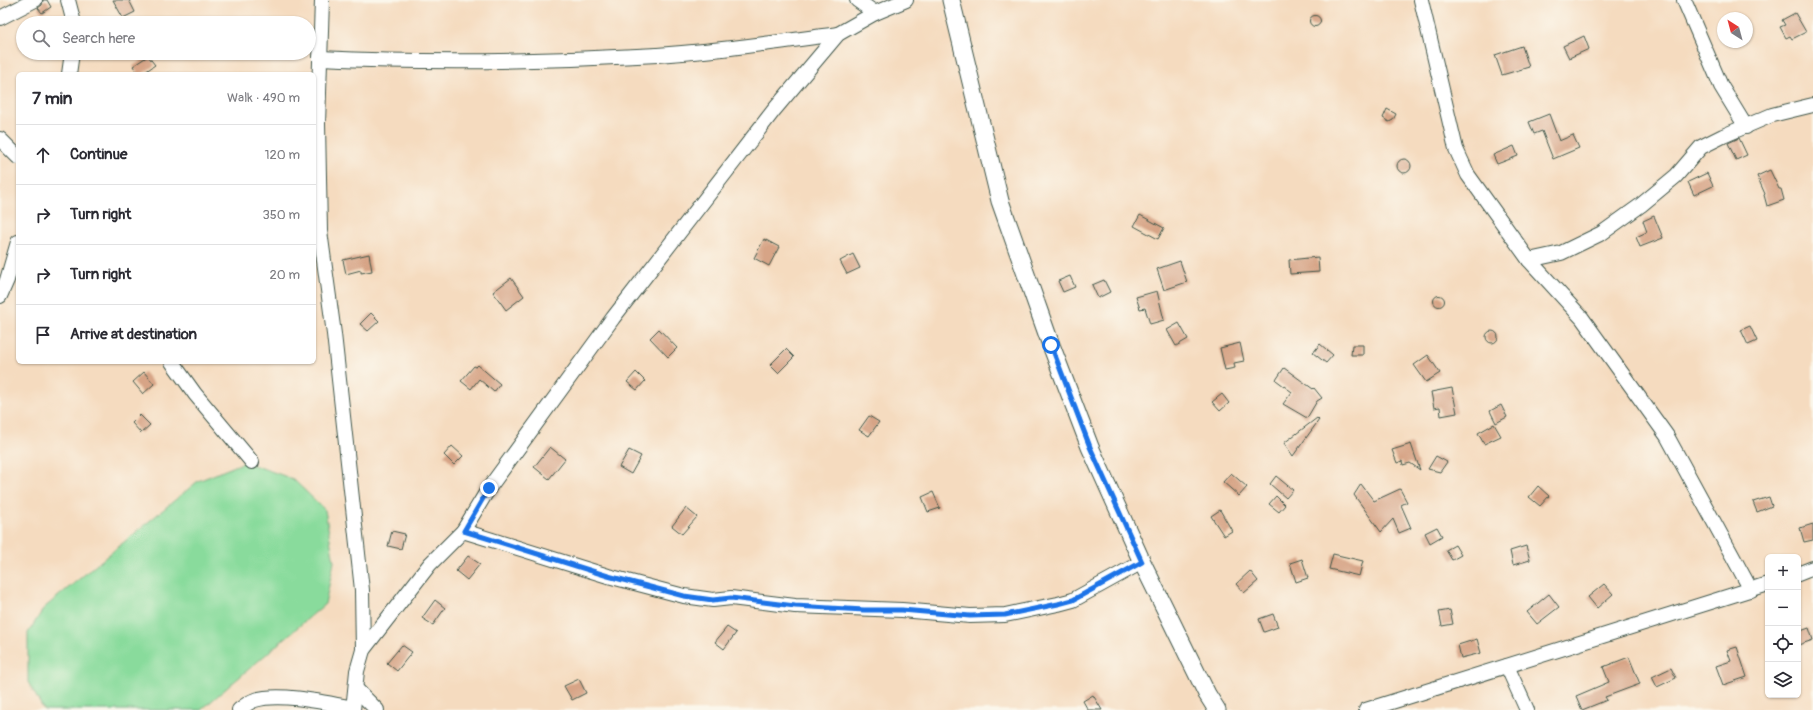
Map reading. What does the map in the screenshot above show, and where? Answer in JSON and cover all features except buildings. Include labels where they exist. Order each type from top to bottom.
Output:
[{"type":"street","points":[[0,18],[35,0]]},
{"type":"street","points":[[68,0],[72,16]]},
{"type":"street","points":[[239,710],[253,700],[268,698],[314,702],[353,709],[357,671],[363,650],[362,590],[334,334],[317,232],[318,124],[322,0]]},
{"type":"street","points":[[857,0],[875,13]]},
{"type":"street","points":[[363,650],[430,564],[464,531],[489,488],[612,318],[774,110],[838,34],[875,13],[906,0]]},
{"type":"street","points":[[951,0],[1000,201],[1051,345],[1090,447],[1142,562],[1207,694],[1217,710]]},
{"type":"street","points":[[1421,0],[1456,150],[1468,175],[1529,260],[1582,318],[1667,436],[1751,590]]},
{"type":"street","points":[[1684,0],[1721,86],[1746,127]]},
{"type":"street","points":[[320,58],[399,62],[469,62],[638,56],[723,49],[838,34]]},
{"type":"street","points":[[69,72],[71,60]]},
{"type":"street","points":[[1529,260],[1561,253],[1602,233],[1641,206],[1676,176],[1701,147],[1772,115],[1813,105]]},
{"type":"street","points":[[0,139],[16,155]]},
{"type":"street","points":[[0,296],[7,280],[16,249]]},
{"type":"street","points":[[173,364],[195,394],[252,462]]},
{"type":"street","points":[[464,531],[601,574],[684,596],[713,600],[731,598],[795,606],[864,610],[902,610],[970,616],[1005,615],[1058,604],[1078,597],[1142,562]]},
{"type":"street","points":[[1801,573],[1813,568]]},
{"type":"street","points":[[1366,710],[1765,585]]},
{"type":"street","points":[[1507,666],[1527,710]]},
{"type":"street","points":[[356,689],[377,710]]},
{"type":"green space","points":[[245,462],[293,479],[325,510],[334,562],[325,604],[201,710],[44,710],[28,682],[28,633],[44,608],[198,481]]},
{"type":"route","points":[[489,488],[464,531],[608,576],[684,596],[713,600],[731,598],[795,606],[864,610],[902,610],[985,617],[1042,609],[1073,600],[1142,562],[1090,447],[1051,345]]}]
